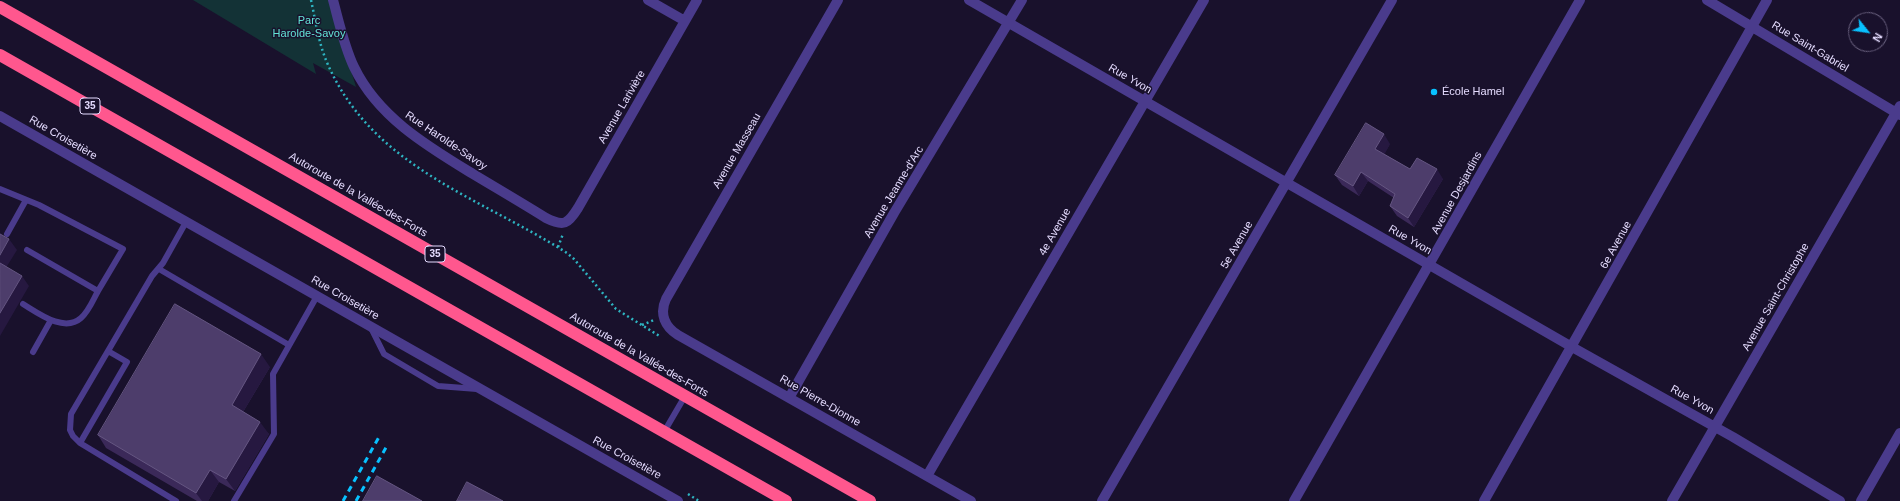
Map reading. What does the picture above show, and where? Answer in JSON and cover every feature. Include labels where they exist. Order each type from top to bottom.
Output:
[{"type":"highway","name":"Autoroute de la Vallée-des-Forts","points":[[0,7],[870,501]]},
{"type":"highway","name":"35","points":[[3,57],[786,501]]},
{"type":"street","name":"Rue Harolde-Savoy","points":[[333,0],[354,67],[371,94],[393,119],[413,135],[458,165],[546,218],[559,223],[564,223]]},
{"type":"street","points":[[648,0],[685,21]]},
{"type":"street","name":"Avenue Larivière","points":[[564,223],[571,219],[578,208],[697,0]]},
{"type":"street","name":"Avenue Masseau","points":[[663,316],[663,307],[666,299],[838,0]]},
{"type":"street","name":"Rue Yvon","points":[[969,0],[1572,348],[1715,426],[1840,501]]},
{"type":"street","name":"Avenue Jeanne-d'Arc","points":[[789,398],[894,213],[1022,0]]},
{"type":"street","name":"4e Avenue","points":[[927,476],[1204,0]]},
{"type":"street","name":"5e Avenue","points":[[1102,501],[1392,0]]},
{"type":"street","name":"Avenue Desjardins","points":[[1294,501],[1580,0]]},
{"type":"street","name":"Rue Saint-Gabriel","points":[[1707,0],[1899,111]]},
{"type":"street","name":"6e Avenue","points":[[1484,501],[1572,348],[1767,0]]},
{"type":"street","name":"Avenue Saint-Christophe","points":[[1672,501],[1899,111]]},
{"type":"street","name":"Rue Croisetière","points":[[0,116],[678,501]]},
{"type":"street","name":"Rue Pierre-Dionne","points":[[663,316],[666,324],[672,331],[971,501]]},
{"type":"street","points":[[1861,501],[1900,433]]},
{"type":"lane","points":[[0,189],[104,238],[122,249],[88,309],[78,320],[62,323],[51,320],[23,304]]},
{"type":"lane","points":[[7,234],[26,200]]},
{"type":"lane","points":[[176,501],[80,443],[73,436],[70,430],[71,414],[152,276],[159,268],[186,222]]},
{"type":"lane","points":[[27,250],[98,291]]},
{"type":"lane","points":[[159,268],[289,345]]},
{"type":"lane","points":[[234,501],[274,434],[273,374],[317,296]]},
{"type":"lane","points":[[33,352],[51,320]]},
{"type":"lane","points":[[370,326],[384,354],[438,386],[481,390]]},
{"type":"lane","points":[[80,443],[127,362],[108,351]]},
{"type":"lane","points":[[664,432],[685,396]]},
{"type":"path","points":[[562,239],[558,247],[574,259],[616,309],[641,325],[652,321]]},
{"type":"green space","name":"Parc Harolde-Savoy","points":[[193,0],[330,0],[356,87],[313,63],[316,74]]},
{"type":"building","points":[[1366,123],[1384,134],[1375,149],[1410,169],[1417,158],[1437,169],[1408,218],[1390,206],[1395,194],[1361,172],[1353,186],[1335,175]]},
{"type":"building","points":[[0,234],[9,239],[0,255]]},
{"type":"building","points":[[0,263],[22,276],[0,313]]},
{"type":"building","points":[[175,304],[261,354],[232,405],[260,422],[226,479],[210,470],[196,493],[98,435]]},
{"type":"building","points":[[377,476],[422,501],[363,501]]},
{"type":"building","points":[[467,482],[503,501],[457,501]]},
{"type":"railway","points":[[343,501],[379,437]]},
{"type":"railway","points":[[356,501],[388,444]]},
{"type":"place","name":"École Hamel","points":[[1434,92]]}]
